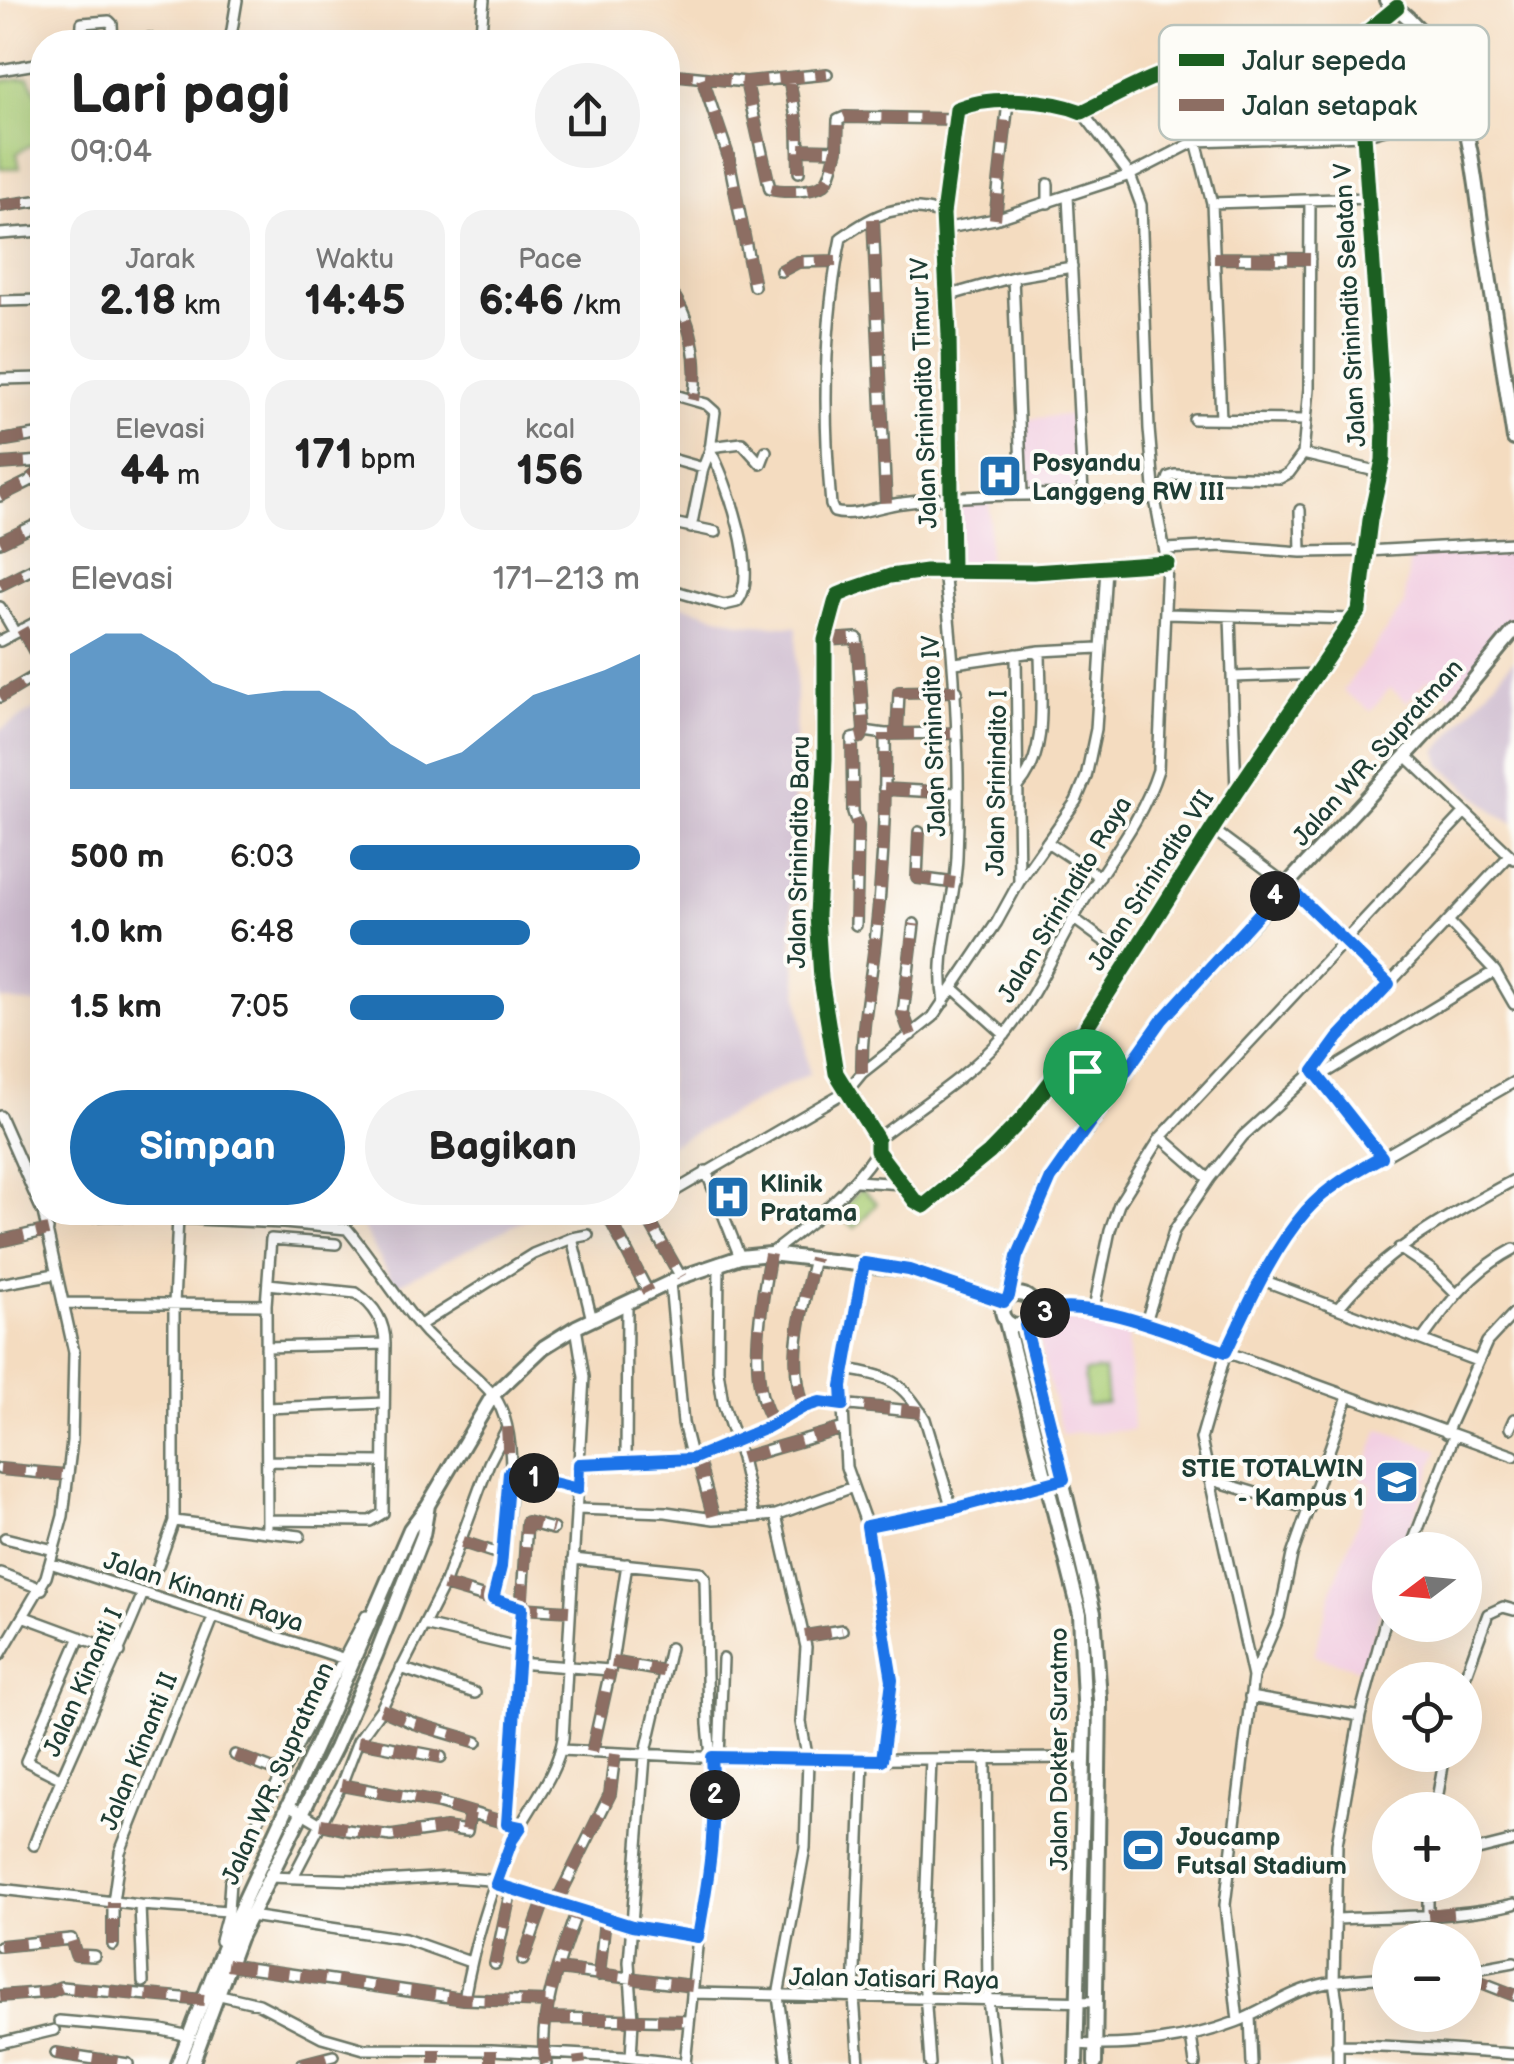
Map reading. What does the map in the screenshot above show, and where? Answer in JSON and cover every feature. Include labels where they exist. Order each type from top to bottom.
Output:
[{"type":"main road","points":[[1391,4],[1414,25]]},
{"type":"main road","points":[[1468,140],[1514,439]]},
{"type":"main road","name":"Jalan WR. Supratman","points":[[192,2064],[214,1972],[410,1529],[428,1506],[493,1395],[544,1346],[576,1327],[676,1280],[740,1257],[770,1254],[909,1270],[1006,1299],[1017,1257],[1051,1178],[1162,1020],[1458,699],[1514,631]]},
{"type":"main road","points":[[1022,1294],[1030,1298],[1030,1320],[1012,1326],[1006,1322],[1002,1308],[1006,1299],[1022,1294]]},
{"type":"main road","name":"Jalan Dokter Suratmo","points":[[1030,1320],[1064,1479],[1100,1699],[1095,2064]]},
{"type":"main road","name":"Jalan Dokter Suratmo","points":[[1006,1322],[1087,1614],[1076,2064]]},
{"type":"main road","name":"Jalan WR. Supratman","points":[[178,2064],[269,1876],[304,1813],[376,1655],[419,1545],[428,1506]]},
{"type":"street","points":[[232,30],[237,0]]},
{"type":"street","points":[[481,30],[484,0]]},
{"type":"street","points":[[1371,25],[1391,4]]},
{"type":"street","points":[[80,30],[80,24],[108,21],[112,30]]},
{"type":"street","points":[[0,70],[30,66]]},
{"type":"street","points":[[680,75],[746,82],[827,74]]},
{"type":"street","points":[[702,78],[728,154],[754,286]]},
{"type":"street","points":[[788,78],[800,149],[799,172]]},
{"type":"street","points":[[1082,112],[1159,79]]},
{"type":"street","points":[[746,82],[770,189],[821,186],[827,180],[837,150],[838,120],[845,116],[954,119],[957,109],[966,106],[1008,102],[1058,102],[1082,112],[1130,175]]},
{"type":"street","points":[[996,219],[1008,102]]},
{"type":"street","name":"Jalan Srinindito Timur IV","points":[[948,571],[951,496],[942,214],[954,119]]},
{"type":"street","points":[[943,230],[996,219],[1130,175],[1196,141],[1232,140]]},
{"type":"street","name":"Jalan Srinindito Selatan V","points":[[1364,140],[1384,398],[1380,472],[1366,551]]},
{"type":"street","points":[[1196,141],[1212,203],[1221,419]]},
{"type":"street","points":[[800,149],[837,150]]},
{"type":"street","name":"Jalan Srinindito Raya","points":[[877,1139],[1005,1035],[1150,796],[1158,770],[1167,563],[1154,499],[1141,205],[1130,175]]},
{"type":"street","points":[[1048,184],[1048,202]]},
{"type":"street","points":[[1068,196],[1083,494]]},
{"type":"street","points":[[1212,203],[1368,198]]},
{"type":"street","points":[[942,214],[905,206],[840,238],[826,354],[824,411],[831,505],[834,512],[842,515],[951,496],[1022,493],[1154,499],[1160,498],[1165,483],[1175,475],[1280,478],[1288,473],[1303,454],[1310,388],[1310,200]]},
{"type":"street","points":[[0,206],[30,202]]},
{"type":"street","points":[[872,219],[886,505]]},
{"type":"street","points":[[0,234],[30,232]]},
{"type":"street","points":[[1214,258],[1310,259]]},
{"type":"street","points":[[781,271],[798,262],[836,261]]},
{"type":"street","points":[[947,296],[1013,277],[1072,267]]},
{"type":"street","points":[[1013,277],[1022,493]]},
{"type":"street","points":[[0,302],[30,301]]},
{"type":"street","points":[[680,310],[698,367],[693,400]]},
{"type":"street","points":[[0,379],[30,378]]},
{"type":"street","points":[[680,396],[706,404],[715,412],[691,528]]},
{"type":"street","points":[[1194,418],[1305,420]]},
{"type":"street","points":[[0,441],[30,436]]},
{"type":"street","points":[[710,449],[742,443],[760,464],[766,451]]},
{"type":"street","points":[[680,592],[724,605],[734,604],[743,596],[740,538],[722,471],[710,449]]},
{"type":"street","points":[[1303,454],[1380,472]]},
{"type":"street","points":[[680,461],[703,468]]},
{"type":"street","points":[[0,464],[30,462]]},
{"type":"street","points":[[0,496],[30,480]]},
{"type":"street","points":[[1300,510],[1301,552]]},
{"type":"street","points":[[680,525],[716,532]]},
{"type":"street","points":[[0,542],[30,528]]},
{"type":"street","points":[[1166,549],[1222,546],[1301,552],[1366,551],[1514,543]]},
{"type":"street","name":"Jalan Srinindito VII","points":[[902,1184],[915,1201],[926,1205],[1022,1119],[1058,1072],[1236,792],[1353,619],[1358,610],[1366,551]]},
{"type":"street","points":[[948,571],[1167,563]]},
{"type":"street","points":[[1019,882],[1076,801],[1086,777],[1096,730],[1106,568]]},
{"type":"street","points":[[0,585],[30,570]]},
{"type":"street","name":"Jalan Srinindito Baru","points":[[877,1139],[836,1073],[821,979],[817,916],[825,758],[825,640],[838,596],[890,576],[948,571]]},
{"type":"street","name":"Jalan Srinindito IV","points":[[944,1002],[940,962],[955,883],[957,690],[948,571]]},
{"type":"street","points":[[0,608],[30,649]]},
{"type":"street","points":[[1166,614],[1353,619]]},
{"type":"street","points":[[1230,616],[1236,792]]},
{"type":"street","points":[[0,640],[30,625]]},
{"type":"street","points":[[825,640],[857,638],[864,731],[852,739],[853,812],[858,826],[856,925]]},
{"type":"street","points":[[955,662],[1099,648]]},
{"type":"street","points":[[1019,786],[1035,762],[1040,732],[1040,651]]},
{"type":"street","name":"Jalan Srinindito I","points":[[848,1090],[862,1073],[933,1017],[1019,882],[1016,654]]},
{"type":"street","points":[[1232,677],[1319,674]]},
{"type":"street","points":[[0,696],[30,676]]},
{"type":"street","points":[[897,734],[899,692],[957,690]]},
{"type":"street","points":[[864,731],[956,733]]},
{"type":"street","points":[[862,1073],[866,992],[880,876],[885,734]]},
{"type":"street","points":[[1316,1074],[1338,1038],[1512,857],[1405,755]]},
{"type":"street","points":[[884,789],[956,793]]},
{"type":"street","points":[[1094,1308],[1114,1217],[1161,1136],[1464,813]]},
{"type":"street","name":"Jalan Srinindito VII","points":[[1212,830],[1286,884],[1389,984]]},
{"type":"street","points":[[918,832],[918,878],[955,883]]},
{"type":"street","points":[[1047,842],[1100,877]]},
{"type":"street","points":[[1074,918],[1129,958]]},
{"type":"street","points":[[1449,922],[1496,971],[1514,1004]]},
{"type":"street","points":[[911,1035],[903,1013],[914,924]]},
{"type":"street","points":[[1145,1324],[1174,1231],[1209,1178],[1244,1136],[1316,1074],[1496,971]]},
{"type":"street","points":[[953,988],[1005,1035]]},
{"type":"street","points":[[1316,1074],[1382,1157]]},
{"type":"street","points":[[1238,2021],[1225,1906],[1252,1677],[1201,1433],[1226,1352],[1260,1280],[1306,1211],[1339,1182],[1514,1082]]},
{"type":"street","points":[[680,1187],[848,1090]]},
{"type":"street","points":[[0,1116],[30,1184]]},
{"type":"street","points":[[1161,1136],[1209,1178]]},
{"type":"street","points":[[774,1423],[762,1395],[758,1359],[770,1254],[857,1181],[877,1151],[877,1139]]},
{"type":"street","points":[[877,1151],[902,1184]]},
{"type":"street","points":[[706,1170],[740,1257]]},
{"type":"street","points":[[1339,1307],[1373,1267],[1399,1248],[1514,1180]]},
{"type":"street","points":[[857,1181],[902,1184]]},
{"type":"street","points":[[0,1241],[31,1225]]},
{"type":"street","points":[[0,1655],[42,1589],[63,1516],[72,1441],[74,1352],[46,1225]]},
{"type":"street","points":[[158,1566],[174,1521],[178,1225]]},
{"type":"street","points":[[267,1526],[266,1305],[272,1225]]},
{"type":"street","points":[[304,1225],[347,1229],[420,1325],[493,1395],[507,1427],[509,1472],[502,1556],[493,1599]]},
{"type":"street","points":[[613,1225],[648,1292]]},
{"type":"street","points":[[650,1225],[676,1280],[683,1423],[714,1518]]},
{"type":"street","points":[[420,1325],[533,1254],[588,1234]]},
{"type":"street","points":[[572,1238],[592,1320]]},
{"type":"street","points":[[271,1239],[336,1244]]},
{"type":"street","points":[[1399,1248],[1432,1270],[1455,1293]]},
{"type":"street","points":[[1422,1340],[1455,1293],[1482,1269],[1514,1249]]},
{"type":"street","points":[[804,1407],[795,1374],[795,1350],[814,1258]]},
{"type":"street","points":[[719,1263],[718,1370],[754,1517]]},
{"type":"street","points":[[864,1263],[845,1369],[843,1405],[846,1467],[867,1526],[892,1680],[882,1760]]},
{"type":"street","points":[[0,1284],[55,1274]]},
{"type":"street","points":[[1260,1280],[1477,1361]]},
{"type":"street","points":[[174,1521],[267,1526],[378,1518],[383,1513],[385,1344],[381,1321],[366,1300],[356,1294],[268,1284]]},
{"type":"street","points":[[64,1302],[266,1305]]},
{"type":"street","points":[[626,1462],[627,1303]]},
{"type":"street","points":[[1030,1320],[1059,1310],[1094,1308],[1514,1456]]},
{"type":"street","points":[[1416,1532],[1477,1361],[1487,1342],[1514,1313]]},
{"type":"street","points":[[464,1999],[492,1882],[512,1840],[536,1805],[561,1750],[584,1376],[576,1327]]},
{"type":"street","points":[[266,1347],[385,1344]]},
{"type":"street","points":[[845,1369],[888,1378],[921,1412],[952,1509]]},
{"type":"street","points":[[1252,1677],[1279,1617],[1285,1578],[1348,1396]]},
{"type":"street","points":[[579,1464],[694,1458],[820,1402],[921,1412]]},
{"type":"street","points":[[268,1408],[384,1403]]},
{"type":"street","points":[[293,1876],[342,1785],[358,1741],[380,1709],[444,1586],[488,1463],[507,1427]]},
{"type":"street","points":[[741,1458],[844,1428]]},
{"type":"street","points":[[268,1461],[384,1462]]},
{"type":"street","points":[[0,1469],[66,1475]]},
{"type":"street","points":[[509,1472],[578,1489]]},
{"type":"street","points":[[867,1526],[952,1509],[1064,1479]]},
{"type":"street","points":[[1209,1479],[1309,1509]]},
{"type":"street","points":[[576,1509],[754,1517],[776,1515],[852,1487]]},
{"type":"street","points":[[776,1515],[805,1636],[801,1722],[808,1760],[805,1848],[778,1996],[787,2064]]},
{"type":"street","points":[[507,1824],[527,1522],[553,1530]]},
{"type":"street","points":[[267,1526],[300,1536]]},
{"type":"street","points":[[214,1972],[230,1882],[242,1851],[345,1658],[405,1530],[410,1529]]},
{"type":"street","points":[[5,1538],[54,1550]]},
{"type":"street","points":[[462,1542],[502,1556]]},
{"type":"street","points":[[573,1560],[703,1575],[708,1724],[716,1758]]},
{"type":"street","name":"Jalan Kinanti Raya","points":[[50,1563],[345,1658]]},
{"type":"street","points":[[592,1752],[627,1564]]},
{"type":"street","points":[[0,1572],[42,1589]]},
{"type":"street","points":[[444,1586],[522,1608],[569,1611]]},
{"type":"street","name":"Jalan Kinanti I","points":[[34,1845],[143,1592]]},
{"type":"street","points":[[1471,1662],[1488,1614],[1503,1607],[1514,1610]]},
{"type":"street","points":[[25,1617],[120,1652]]},
{"type":"street","name":"Jalan Kinanti II","points":[[113,1945],[113,1902],[122,1846],[213,1618]]},
{"type":"street","points":[[424,1625],[518,1647]]},
{"type":"street","points":[[805,1636],[842,1630]]},
{"type":"street","points":[[60,1778],[26,1761],[80,1637]]},
{"type":"street","points":[[1338,2064],[1334,1982],[1338,1844],[1360,1716],[1380,1642]]},
{"type":"street","points":[[630,2058],[629,1977],[645,1756],[670,1648]]},
{"type":"street","points":[[0,1996],[49,1992],[60,1987],[210,1997],[259,2004],[322,2037],[364,2049],[491,2050],[544,2059],[630,2058],[685,2064],[698,1937],[715,1827],[723,1659]]},
{"type":"street","points":[[517,1663],[663,1671]]},
{"type":"street","points":[[402,1668],[474,1693]]},
{"type":"street","points":[[1250,1697],[1360,1716]]},
{"type":"street","points":[[380,1709],[476,1742]]},
{"type":"street","points":[[358,1741],[441,1758]]},
{"type":"street","points":[[561,1750],[808,1760],[1084,1758]]},
{"type":"street","points":[[556,1903],[610,1794],[615,1754]]},
{"type":"street","points":[[235,1755],[282,1774]]},
{"type":"street","points":[[930,2064],[925,1864],[931,1758]]},
{"type":"street","points":[[986,1758],[988,1999],[995,2064]]},
{"type":"street","points":[[859,2064],[854,1997],[863,1760]]},
{"type":"street","points":[[342,1785],[521,1827]]},
{"type":"street","points":[[289,1805],[321,1824],[392,1836],[446,1828],[466,1831],[470,1812]]},
{"type":"street","points":[[1482,1849],[1514,1840]]},
{"type":"street","points":[[269,1876],[492,1882],[605,1919],[698,1937]]},
{"type":"street","points":[[0,1889],[140,1905],[228,1910]]},
{"type":"street","points":[[495,1964],[511,1890]]},
{"type":"street","points":[[522,1960],[544,1901]]},
{"type":"street","points":[[1428,1902],[1428,1914]]},
{"type":"street","points":[[1335,1918],[1493,1909],[1514,1904]]},
{"type":"street","points":[[140,1905],[142,1982]]},
{"type":"street","points":[[544,2059],[549,2002],[576,1910]]},
{"type":"street","points":[[250,1916],[405,1939],[470,1962]]},
{"type":"street","points":[[599,1975],[605,1919]]},
{"type":"street","points":[[0,1946],[72,1940],[76,1955],[94,1956]]},
{"type":"street","points":[[1482,1970],[1514,1962]]},
{"type":"street","points":[[228,1965],[464,1999],[549,2002]]},
{"type":"street","name":"Jalan Jatisari Raya","points":[[558,1970],[629,1977],[692,1990],[778,1996],[1096,2002]]},
{"type":"street","points":[[1076,2044],[1096,2046],[1191,2036],[1238,2021],[1305,1989],[1372,1979]]},
{"type":"street","points":[[1482,1981],[1514,1995]]},
{"type":"street","points":[[1250,2016],[1252,2064]]},
{"type":"street","points":[[546,2018],[689,2020]]},
{"type":"street","points":[[0,2043],[56,2026],[162,2030],[189,2036]]},
{"type":"street","points":[[1191,2036],[1195,2064]]},
{"type":"street","points":[[302,2064],[334,2060],[336,2041]]},
{"type":"street","points":[[1337,2045],[1405,2045],[1427,2051],[1514,2054]]},
{"type":"street","points":[[435,2050],[435,2064]]},
{"type":"street","points":[[491,2050],[491,2064]]},
{"type":"street","points":[[1427,2051],[1427,2064]]},
{"type":"street","points":[[56,2053],[128,2064]]},
{"type":"shaded area","points":[[1075,414],[1074,489],[1023,489],[1021,420]]},
{"type":"shaded area","points":[[990,497],[988,567],[955,566],[951,500]]},
{"type":"shaded area","points":[[1514,545],[1514,618],[1452,696],[1428,679],[1407,702],[1390,688],[1371,711],[1343,691],[1404,605],[1411,550]]},
{"type":"shaded area","points":[[680,605],[741,623],[797,627],[792,942],[809,1074],[680,1140]]},
{"type":"shaded area","points":[[1514,659],[1514,823],[1498,815],[1441,765],[1437,751]]},
{"type":"shaded area","points":[[30,712],[30,1003],[0,999],[0,730]]},
{"type":"shaded area","points":[[361,1225],[514,1225],[395,1286]]},
{"type":"shaded area","points":[[1091,1319],[1128,1332],[1133,1430],[1062,1434],[1038,1337],[1043,1320]]},
{"type":"shaded area","points":[[1379,1429],[1438,1450],[1409,1532],[1372,1532],[1372,1639],[1362,1670],[1314,1655],[1334,1584],[1372,1485],[1361,1480]]},
{"type":"green space","points":[[30,79],[30,145],[17,153],[20,168],[0,168],[0,81]]},
{"type":"green space","points":[[861,1189],[877,1203],[855,1228],[838,1214]]},
{"type":"green space","points":[[1104,1370],[1107,1403],[1087,1405],[1084,1372]]},
{"type":"marked path","points":[[680,75],[746,82],[827,74]]},
{"type":"marked path","points":[[702,78],[728,155],[754,286]]},
{"type":"marked path","points":[[789,78],[798,129],[799,172]]},
{"type":"marked path","points":[[746,82],[770,189],[799,191],[822,186],[830,175],[837,150]]},
{"type":"marked path","points":[[995,219],[1008,102]]},
{"type":"marked path","points":[[800,149],[837,150],[838,120],[845,117],[954,119]]},
{"type":"marked path","points":[[0,206],[30,202]]},
{"type":"marked path","points":[[873,219],[886,505]]},
{"type":"marked path","points":[[1214,258],[1310,259]]},
{"type":"marked path","points":[[781,271],[798,262],[836,261]]},
{"type":"marked path","points":[[680,307],[692,341],[693,400]]},
{"type":"marked path","points":[[0,441],[30,436]]},
{"type":"marked path","points":[[0,464],[30,462]]},
{"type":"marked path","points":[[0,496],[30,480]]},
{"type":"marked path","points":[[0,542],[30,528]]},
{"type":"marked path","points":[[0,585],[30,570]]},
{"type":"marked path","points":[[22,629],[30,643]]},
{"type":"marked path","points":[[825,640],[857,638],[864,731],[861,737],[852,739],[853,812],[858,826],[856,925]]},
{"type":"marked path","points":[[0,697],[30,679]]},
{"type":"marked path","points":[[897,734],[899,692],[957,691]]},
{"type":"marked path","points":[[889,734],[956,733]]},
{"type":"marked path","points":[[862,1073],[882,865],[885,734]]},
{"type":"marked path","points":[[884,789],[956,793]]},
{"type":"marked path","points":[[919,832],[917,878],[955,883]]},
{"type":"marked path","points":[[911,1035],[903,1013],[914,924]]},
{"type":"marked path","points":[[613,1225],[648,1292]]},
{"type":"marked path","points":[[651,1225],[681,1277]]},
{"type":"marked path","points":[[0,1241],[48,1230]]},
{"type":"marked path","points":[[770,1254],[760,1317],[758,1364],[765,1407],[774,1423]]},
{"type":"marked path","points":[[804,1407],[796,1351],[814,1258]]},
{"type":"marked path","points":[[843,1405],[842,1387],[864,1263]]},
{"type":"marked path","points":[[692,1459],[820,1402],[921,1412]]},
{"type":"marked path","points":[[493,1599],[506,1514],[507,1427]]},
{"type":"marked path","points":[[741,1458],[844,1428]]},
{"type":"marked path","points":[[697,1456],[714,1519]]},
{"type":"marked path","points":[[0,1469],[66,1475]]},
{"type":"marked path","points":[[509,1472],[578,1489]]},
{"type":"marked path","points":[[522,1608],[527,1522],[553,1529]]},
{"type":"marked path","points":[[462,1542],[502,1555]]},
{"type":"marked path","points":[[444,1585],[522,1608],[569,1611]]},
{"type":"marked path","points":[[805,1636],[842,1630]]},
{"type":"marked path","points":[[612,1662],[663,1671]]},
{"type":"marked path","points":[[592,1752],[610,1670]]},
{"type":"marked path","points":[[381,1709],[477,1742]]},
{"type":"marked path","points":[[358,1741],[441,1757]]},
{"type":"marked path","points":[[556,1903],[610,1794],[615,1754]]},
{"type":"marked path","points":[[235,1755],[282,1773]]},
{"type":"marked path","points":[[341,1785],[438,1803],[521,1827]]},
{"type":"marked path","points":[[321,1824],[391,1836],[446,1828],[466,1831],[470,1813]]},
{"type":"marked path","points":[[495,1964],[511,1890]]},
{"type":"marked path","points":[[523,1960],[544,1901]]},
{"type":"marked path","points":[[113,1902],[113,1945]]},
{"type":"marked path","points":[[546,2064],[547,2007],[577,1911]]},
{"type":"marked path","points":[[1428,1915],[1460,1912]]},
{"type":"marked path","points":[[599,1975],[605,1919]]},
{"type":"marked path","points":[[0,1946],[71,1939],[76,1955],[94,1956]]},
{"type":"marked path","points":[[227,1965],[464,1999],[549,2002]]},
{"type":"marked path","points":[[558,1969],[692,1986]]},
{"type":"marked path","points":[[1482,1983],[1514,1995]]},
{"type":"marked path","points":[[0,1996],[49,1992],[61,1987],[204,2000]]},
{"type":"marked path","points":[[546,2018],[689,2021]]},
{"type":"marked path","points":[[435,2050],[435,2064]]},
{"type":"marked path","points":[[491,2050],[491,2064]]},
{"type":"marked path","points":[[56,2053],[128,2064]]},
{"type":"marked path","points":[[302,2064],[333,2056]]},
{"type":"marked path","points":[[579,2056],[580,2064]]},
{"type":"cycle path","points":[[1375,25],[1397,7]]},
{"type":"cycle path","points":[[952,571],[943,214],[957,109],[1020,100],[1082,112],[1159,76]]},
{"type":"cycle path","points":[[1167,563],[1033,572],[926,571],[890,576],[838,595],[825,640],[825,759],[817,915],[821,979],[836,1073],[877,1139],[877,1151],[915,1201],[924,1206],[989,1153],[1022,1119],[1058,1072],[1236,792],[1359,611],[1370,520],[1383,460],[1384,425],[1364,140]]},
{"type":"place","name":"Posyandu Langgeng RW III","points":[[1000,476]]},
{"type":"place","name":"Klinik Pratama","points":[[728,1197]]},
{"type":"place","name":"STIE TOTALWIN - Kampus 1","points":[[1397,1482]]},
{"type":"place","name":"Joucamp Futsal Stadium","points":[[1143,1850]]},
{"type":"route","points":[[1286,884],[1389,984],[1338,1038],[1314,1071],[1382,1157],[1339,1182],[1306,1211],[1260,1280],[1226,1352],[1094,1308],[1034,1315],[1025,1325],[1064,1479],[952,1509],[867,1526],[892,1680],[882,1760],[712,1757],[716,1811],[698,1937],[632,1926],[496,1884],[512,1840],[521,1827],[507,1824],[522,1608],[493,1599],[501,1567],[509,1472],[578,1489],[579,1464],[692,1459],[766,1428],[804,1407],[820,1402],[843,1405],[842,1386],[864,1263],[909,1270],[1004,1302],[1009,1296],[1017,1257],[1051,1178],[1085,1131],[1162,1020],[1286,884]]}]
